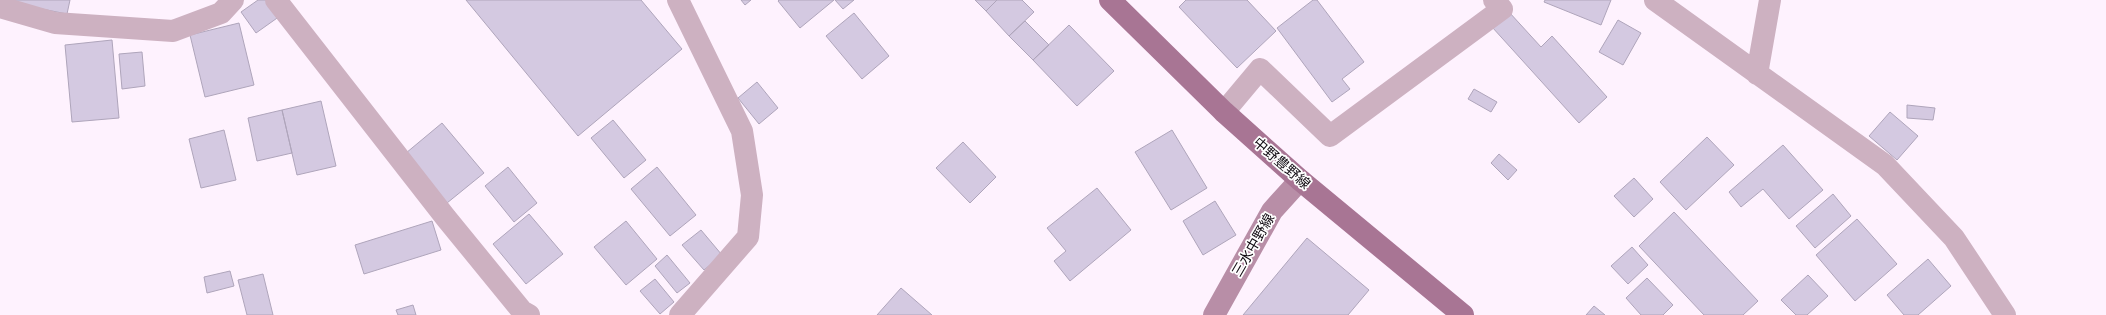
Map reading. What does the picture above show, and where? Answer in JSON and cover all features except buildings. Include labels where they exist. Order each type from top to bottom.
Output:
[{"type":"main road","name":"中野豊野線","points":[[1110,0],[1224,112],[1300,180],[1463,315]]},
{"type":"main road","name":"三水中野線","points":[[1214,315],[1272,211],[1300,180]]},
{"type":"street","points":[[0,7],[55,23],[173,31],[221,13],[233,0]]},
{"type":"street","points":[[276,0],[519,314]]},
{"type":"street","points":[[678,0],[742,131],[752,195],[748,237],[680,315]]},
{"type":"street","points":[[1224,112],[1260,69],[1330,136],[1502,9],[1494,0]]},
{"type":"street","points":[[1656,0],[1885,166],[1954,238],[2005,315]]},
{"type":"street","points":[[1757,74],[1770,0]]}]
